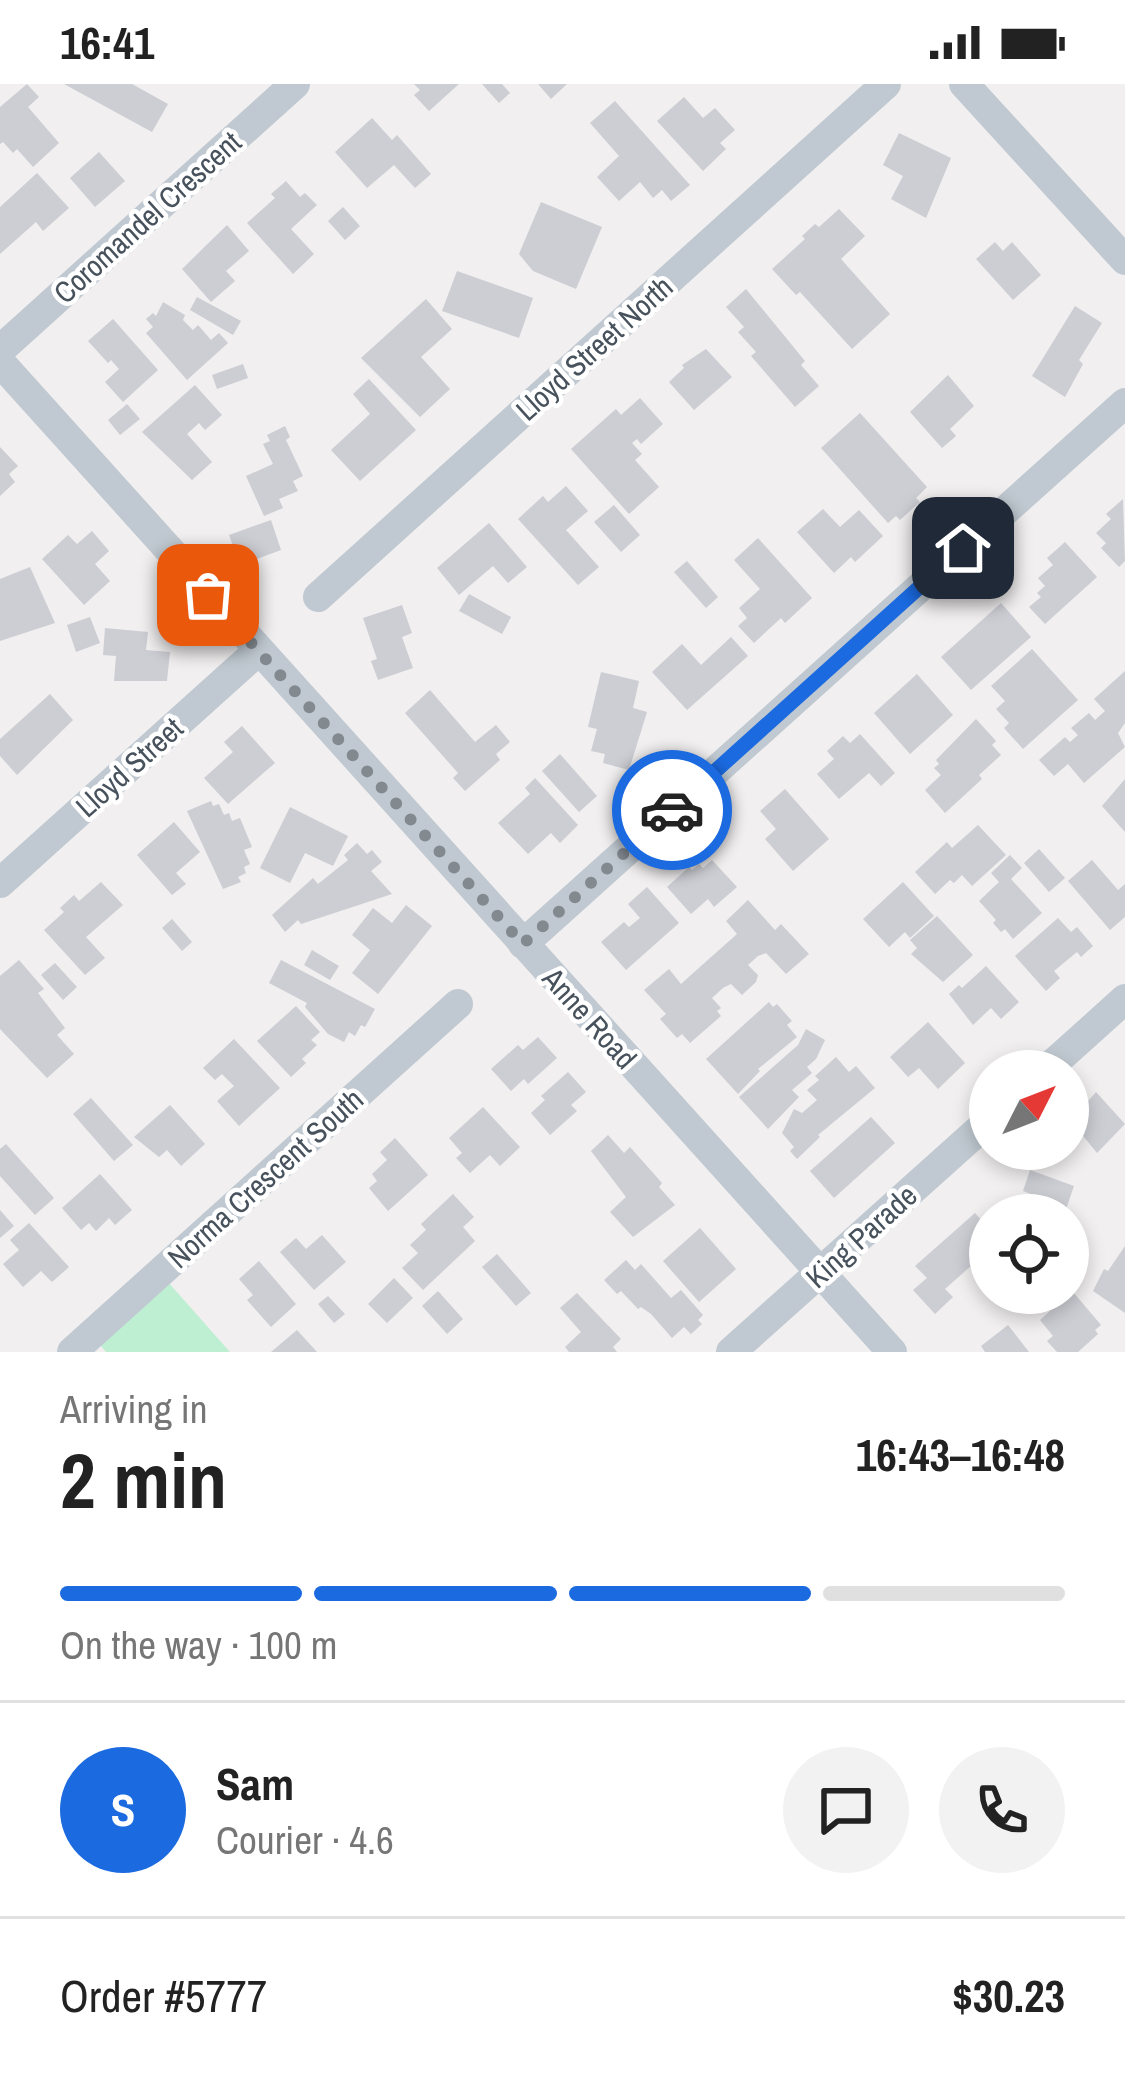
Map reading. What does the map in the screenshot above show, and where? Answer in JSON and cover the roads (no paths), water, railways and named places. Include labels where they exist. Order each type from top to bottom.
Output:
[{"type":"street","name":"Coromandel Crescent","points":[[0,350],[295,84]]},
{"type":"street","points":[[964,84],[1125,260]]},
{"type":"street","name":"Lloyd Street North","points":[[317,597],[876,89]]},
{"type":"street","name":"Anne Road","points":[[0,362],[892,1352]]},
{"type":"street","points":[[523,944],[1125,403]]},
{"type":"street","name":"Lloyd Street","points":[[0,883],[259,651]]},
{"type":"street","points":[[1068,1050],[1125,999]]},
{"type":"street","name":"Norma Crescent South","points":[[73,1352],[458,1004]]},
{"type":"street","name":"King Parade","points":[[731,1352],[969,1139]]}]
